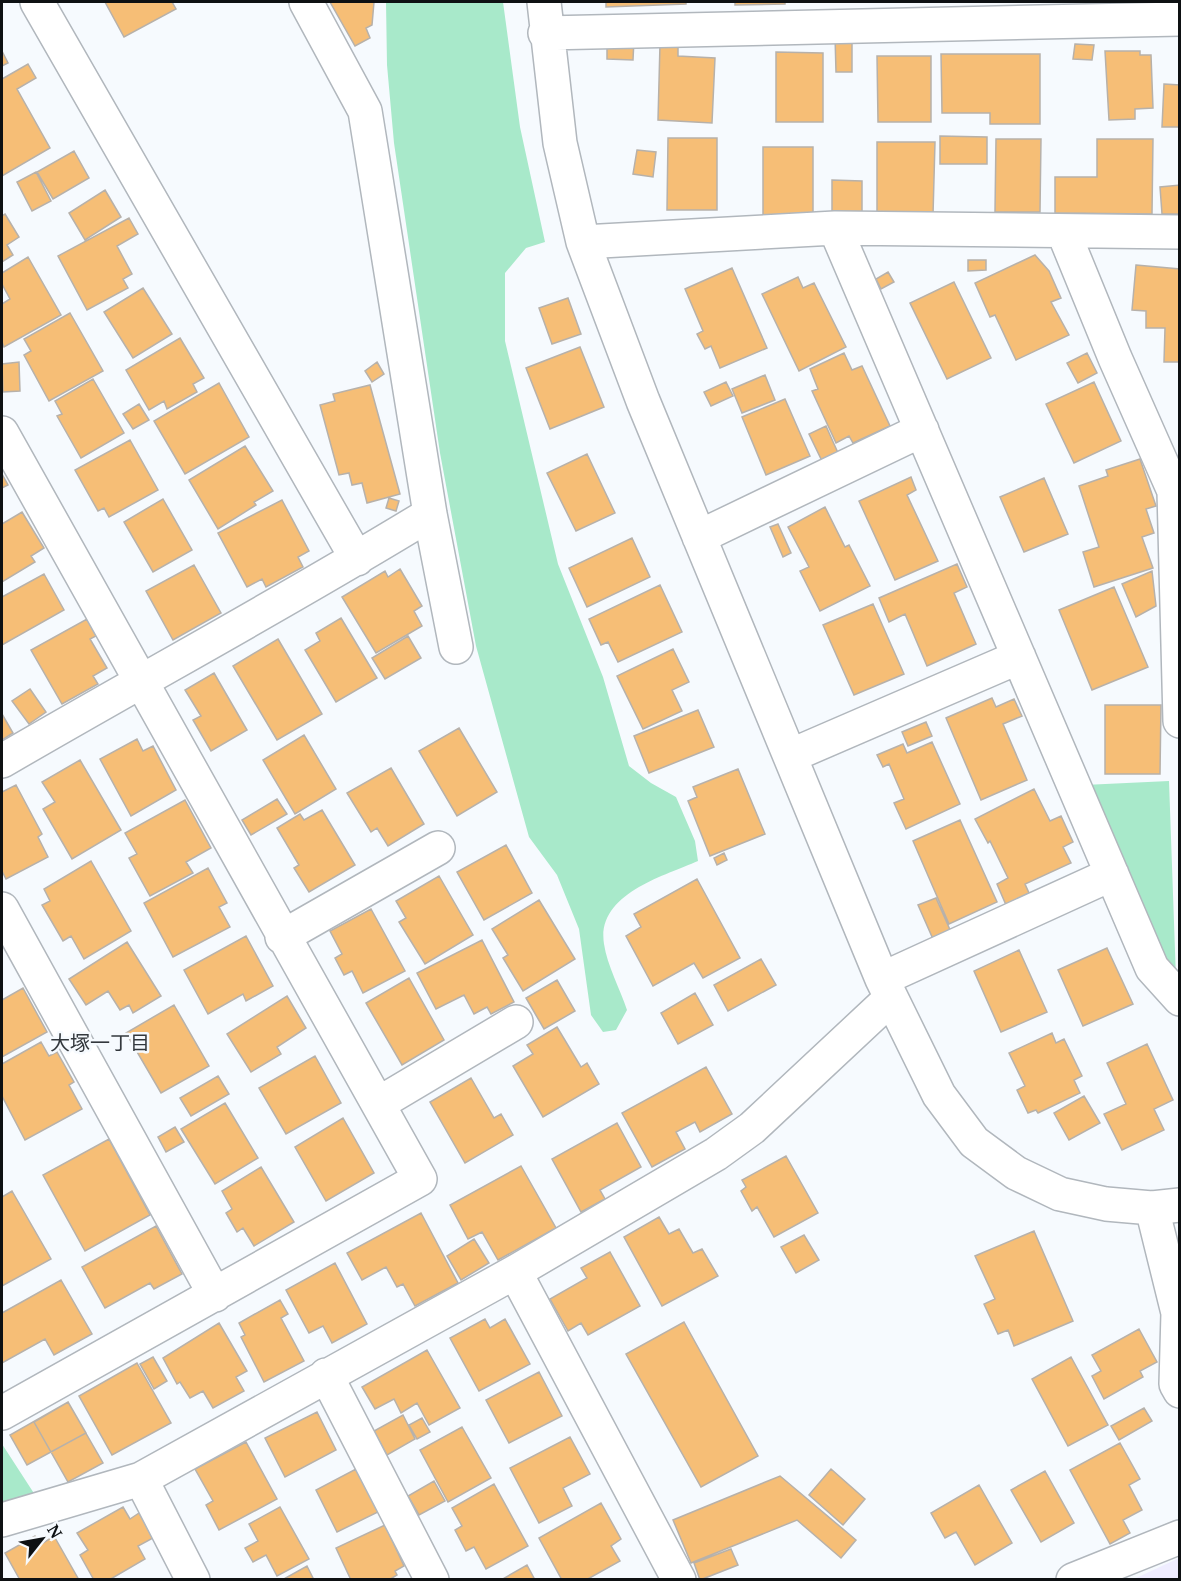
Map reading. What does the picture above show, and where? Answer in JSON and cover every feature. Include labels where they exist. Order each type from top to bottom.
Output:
[{"type":"street","points":[[37,2],[357,559]]},
{"type":"street","points":[[306,2],[365,111],[430,514],[456,647]]},
{"type":"street","points":[[1179,19],[544,17],[560,143],[583,242],[643,401],[886,989],[939,1095],[974,1142],[1016,1173],[1060,1194],[1106,1204],[1166,1206],[1178,1313],[1176,1384],[1179,1390]]},
{"type":"street","points":[[583,242],[835,228],[1179,232]]},
{"type":"street","points":[[835,228],[1152,968],[1179,999]]},
{"type":"street","points":[[1063,231],[1177,491],[1179,721]]},
{"type":"street","points":[[699,537],[922,430]]},
{"type":"street","points":[[2,433],[141,679],[282,937],[420,1179],[2,1413]]},
{"type":"street","points":[[2,761],[141,679],[357,559],[430,514]]},
{"type":"street","points":[[790,756],[1019,657]]},
{"type":"street","points":[[282,937],[438,848]]},
{"type":"street","points":[[2,1520],[141,1479],[515,1272],[716,1154],[743,1134],[886,989],[1112,874]]},
{"type":"street","points":[[2,909],[215,1295]]},
{"type":"street","points":[[378,1104],[516,1022]]},
{"type":"street","points":[[515,1272],[679,1580]]},
{"type":"street","points":[[326,1376],[432,1580]]},
{"type":"street","points":[[141,1479],[193,1580]]},
{"type":"street","points":[[1073,1580],[1179,1537]]},
{"type":"shaded area","points":[[1179,1558],[1179,1579],[1134,1579]]},
{"type":"green space","points":[[386,2],[503,2],[520,127],[545,242],[526,248],[505,273],[505,341],[558,564],[603,677],[629,766],[651,783],[676,797],[695,841],[698,861],[635,889],[611,912],[604,927],[606,952],[627,1010],[616,1030],[603,1032],[591,1015],[579,929],[557,875],[529,837],[476,646],[440,453],[394,143],[387,65]]},
{"type":"green space","points":[[1169,781],[1176,979],[1159,956],[1084,785]]},
{"type":"green space","points":[[2,1444],[37,1498],[2,1506]]},
{"type":"building","points":[[105,2],[172,2],[176,9],[124,37]]},
{"type":"building","points":[[330,2],[374,2],[372,25],[366,28],[370,38],[355,46]]},
{"type":"building","points":[[606,2],[686,2],[686,4],[606,7]]},
{"type":"building","points":[[735,2],[785,2],[785,4],[735,5]]},
{"type":"building","points":[[835,36],[852,36],[852,72],[836,72]]},
{"type":"building","points":[[607,38],[634,39],[633,60],[607,59]]},
{"type":"building","points":[[660,44],[678,44],[678,56],[715,58],[712,123],[658,120]]},
{"type":"building","points":[[1075,44],[1094,45],[1092,60],[1073,59]]},
{"type":"building","points":[[2,51],[8,63],[2,66]]},
{"type":"building","points":[[1105,51],[1140,51],[1140,55],[1151,55],[1153,108],[1135,109],[1135,119],[1109,120]]},
{"type":"building","points":[[776,52],[823,53],[823,122],[776,122]]},
{"type":"building","points":[[941,54],[1040,54],[1040,124],[990,124],[990,113],[942,113]]},
{"type":"building","points":[[877,56],[931,56],[931,122],[878,122]]},
{"type":"building","points":[[28,64],[36,78],[17,89],[50,148],[2,176],[2,79]]},
{"type":"building","points":[[1164,84],[1180,85],[1180,127],[1162,127]]},
{"type":"building","points":[[940,136],[987,137],[987,164],[940,164]]},
{"type":"building","points":[[668,138],[717,138],[717,210],[667,210]]},
{"type":"building","points":[[996,139],[1041,139],[1040,212],[995,212]]},
{"type":"building","points":[[1097,139],[1153,139],[1152,214],[1055,213],[1055,177],[1097,177]]},
{"type":"building","points":[[877,142],[935,142],[933,215],[877,215]]},
{"type":"building","points":[[763,147],[813,147],[813,217],[763,217]]},
{"type":"building","points":[[637,150],[656,152],[653,177],[633,174]]},
{"type":"building","points":[[74,151],[89,178],[53,199],[37,172]]},
{"type":"building","points":[[36,172],[51,201],[32,211],[17,182]]},
{"type":"building","points":[[832,180],[862,181],[862,217],[832,217]]},
{"type":"building","points":[[1180,185],[1180,214],[1162,214],[1160,187]]},
{"type":"building","points":[[105,190],[121,217],[85,240],[69,213]]},
{"type":"building","points":[[5,214],[19,237],[7,245],[13,255],[2,262],[2,216]]},
{"type":"building","points":[[129,218],[138,234],[117,246],[132,274],[123,279],[128,288],[87,310],[58,256]]},
{"type":"building","points":[[1035,255],[1049,271],[1061,298],[1051,302],[1069,335],[1016,360],[995,315],[990,317],[975,283]]},
{"type":"building","points":[[28,257],[61,315],[4,347],[2,304],[10,299],[2,284],[2,273]]},
{"type":"building","points":[[968,260],[986,260],[986,270],[968,271]]},
{"type":"building","points":[[1136,265],[1180,269],[1180,362],[1164,362],[1165,328],[1146,328],[1146,311],[1132,310]]},
{"type":"building","points":[[732,268],[767,348],[720,368],[711,346],[705,349],[697,334],[703,331],[685,289]]},
{"type":"building","points":[[888,272],[894,282],[881,289],[876,279]]},
{"type":"building","points":[[798,277],[803,288],[814,283],[846,347],[799,371],[762,294]]},
{"type":"building","points":[[954,282],[991,358],[947,379],[910,303]]},
{"type":"building","points":[[143,288],[172,334],[133,358],[104,312]]},
{"type":"building","points":[[568,298],[581,334],[552,344],[539,308]]},
{"type":"building","points":[[70,313],[103,371],[49,401],[24,355],[31,351],[24,339]]},
{"type":"building","points":[[180,338],[204,378],[193,384],[197,392],[167,409],[164,401],[149,410],[126,370]]},
{"type":"building","points":[[580,347],[604,407],[550,429],[526,368]]},
{"type":"building","points":[[844,353],[852,370],[862,366],[890,426],[853,443],[849,436],[836,443],[812,391],[818,389],[810,369]]},
{"type":"building","points":[[1087,353],[1097,373],[1078,383],[1067,363]]},
{"type":"building","points":[[19,362],[20,391],[3,392],[2,364]]},
{"type":"building","points":[[377,362],[384,374],[372,382],[365,371]]},
{"type":"building","points":[[765,375],[775,400],[742,413],[732,389]]},
{"type":"building","points":[[93,379],[124,433],[81,458],[57,416],[62,414],[55,401]]},
{"type":"building","points":[[726,382],[733,396],[711,406],[704,392]]},
{"type":"building","points":[[1094,382],[1121,441],[1074,463],[1046,404]]},
{"type":"building","points":[[219,383],[249,437],[185,474],[154,421]]},
{"type":"building","points":[[370,385],[400,494],[367,503],[362,483],[352,485],[349,473],[339,475],[320,405],[335,401],[333,394]]},
{"type":"building","points":[[785,399],[810,456],[766,475],[742,417]]},
{"type":"building","points":[[139,404],[149,420],[133,429],[123,414]]},
{"type":"building","points":[[826,426],[838,453],[822,461],[809,434]]},
{"type":"building","points":[[130,440],[158,490],[109,517],[104,508],[98,511],[75,470]]},
{"type":"building","points":[[245,446],[273,491],[254,502],[256,505],[218,529],[189,480]]},
{"type":"building","points":[[587,454],[615,513],[576,531],[547,473]]},
{"type":"building","points":[[1140,459],[1156,506],[1146,509],[1154,533],[1142,537],[1153,568],[1094,587],[1083,552],[1099,547],[1079,486],[1108,476],[1106,470]]},
{"type":"building","points":[[2,474],[8,485],[2,488]]},
{"type":"building","points":[[911,477],[916,490],[907,495],[938,561],[895,580],[859,501]]},
{"type":"building","points":[[1044,478],[1068,534],[1024,552],[1000,497]]},
{"type":"building","points":[[389,498],[399,501],[396,511],[386,508]]},
{"type":"building","points":[[163,499],[192,550],[153,572],[124,522]]},
{"type":"building","points":[[282,500],[309,551],[298,557],[303,567],[266,587],[262,579],[247,587],[218,533]]},
{"type":"building","points":[[825,507],[845,547],[849,545],[870,586],[820,611],[800,571],[809,567],[788,527]]},
{"type":"building","points":[[22,512],[44,548],[31,556],[35,562],[2,582],[2,524]]},
{"type":"building","points":[[778,524],[791,553],[783,557],[770,527]]},
{"type":"building","points":[[632,538],[650,577],[587,607],[569,568]]},
{"type":"building","points":[[957,564],[967,587],[954,593],[976,644],[927,666],[905,614],[889,622],[879,598]]},
{"type":"building","points":[[194,565],[221,613],[173,640],[146,591]]},
{"type":"building","points":[[400,569],[422,606],[414,611],[422,626],[376,653],[342,597],[385,571],[388,577]]},
{"type":"building","points":[[1152,571],[1156,606],[1136,617],[1122,584]]},
{"type":"building","points":[[44,574],[64,610],[2,645],[2,597]]},
{"type":"building","points":[[660,585],[682,632],[618,662],[608,642],[601,645],[589,619]]},
{"type":"building","points":[[1114,587],[1148,667],[1092,690],[1059,610]]},
{"type":"building","points":[[873,604],[904,674],[854,695],[823,625]]},
{"type":"building","points":[[341,618],[377,678],[336,702],[305,650],[320,641],[316,633]]},
{"type":"building","points":[[87,619],[96,636],[90,639],[107,668],[93,676],[98,684],[62,704],[31,650]]},
{"type":"building","points":[[408,636],[421,658],[385,679],[372,658]]},
{"type":"building","points":[[278,639],[322,714],[277,740],[233,666]]},
{"type":"building","points":[[673,649],[689,682],[672,690],[682,711],[643,729],[617,676]]},
{"type":"building","points":[[214,673],[247,730],[211,751],[193,720],[201,716],[185,690]]},
{"type":"building","points":[[30,689],[46,712],[29,724],[12,701]]},
{"type":"building","points":[[992,698],[996,707],[1014,699],[1022,716],[1003,724],[1027,780],[981,800],[946,718]]},
{"type":"building","points":[[1105,705],[1161,705],[1160,774],[1105,774]]},
{"type":"building","points":[[698,710],[714,747],[649,773],[634,736]]},
{"type":"building","points":[[2,714],[13,733],[2,740]]},
{"type":"building","points":[[926,722],[932,736],[908,746],[902,732]]},
{"type":"building","points":[[459,728],[497,792],[457,816],[419,751]]},
{"type":"building","points":[[304,735],[336,789],[295,814],[263,760]]},
{"type":"building","points":[[137,739],[143,751],[153,746],[176,790],[131,816],[100,759]]},
{"type":"building","points":[[932,742],[960,804],[906,829],[894,803],[904,799],[889,764],[883,767],[877,755],[903,744],[907,753]]},
{"type":"building","points":[[80,760],[121,830],[72,859],[43,809],[55,802],[42,782]]},
{"type":"building","points":[[391,768],[424,824],[388,846],[377,828],[371,832],[347,793]]},
{"type":"building","points":[[738,769],[765,834],[710,856],[688,801],[697,797],[693,787]]},
{"type":"building","points":[[16,785],[42,834],[38,837],[48,857],[6,879],[2,871],[2,792]]},
{"type":"building","points":[[1034,789],[1050,821],[1061,816],[1073,842],[1063,847],[1071,863],[1025,884],[1029,893],[1006,905],[997,884],[1008,878],[990,841],[988,843],[975,819]]},
{"type":"building","points":[[277,799],[287,814],[251,835],[242,820]]},
{"type":"building","points":[[185,800],[211,848],[186,862],[193,873],[150,896],[129,858],[137,854],[125,833]]},
{"type":"building","points":[[322,810],[355,865],[309,892],[294,868],[299,865],[277,828],[300,814],[304,820]]},
{"type":"building","points":[[960,820],[997,902],[949,924],[913,841]]},
{"type":"building","points":[[506,845],[532,893],[484,920],[457,872]]},
{"type":"building","points":[[724,853],[727,860],[717,865],[714,858]]},
{"type":"building","points":[[91,861],[131,931],[84,959],[71,936],[63,941],[42,905],[50,901],[44,889]]},
{"type":"building","points":[[208,868],[227,903],[219,907],[230,927],[173,957],[144,903]]},
{"type":"building","points":[[439,876],[473,935],[425,964],[399,922],[406,918],[396,901]]},
{"type":"building","points":[[697,879],[740,958],[703,978],[694,963],[653,986],[626,936],[641,927],[634,914]]},
{"type":"building","points":[[936,898],[951,932],[933,939],[918,905]]},
{"type":"building","points":[[539,900],[575,959],[523,991],[503,958],[508,955],[492,929]]},
{"type":"building","points":[[371,909],[405,971],[363,993],[352,971],[344,975],[335,958],[342,954],[330,931]]},
{"type":"building","points":[[246,936],[273,986],[246,1001],[243,994],[208,1014],[184,970]]},
{"type":"building","points":[[482,940],[514,1002],[491,1014],[487,1007],[474,1014],[464,995],[436,1009],[417,973]]},
{"type":"building","points":[[127,942],[161,996],[133,1013],[129,1005],[120,1010],[108,991],[86,1005],[69,979]]},
{"type":"building","points":[[1107,948],[1133,1004],[1083,1026],[1058,970]]},
{"type":"building","points":[[1019,950],[1047,1012],[1001,1032],[974,971]]},
{"type":"building","points":[[761,959],[776,985],[728,1011],[714,985]]},
{"type":"building","points":[[409,978],[444,1040],[402,1065],[366,1003]]},
{"type":"building","points":[[557,980],[575,1011],[544,1029],[526,998]]},
{"type":"building","points":[[23,988],[47,1032],[2,1057],[2,1000]]},
{"type":"building","points":[[695,993],[713,1025],[678,1044],[661,1013]]},
{"type":"building","points":[[287,996],[306,1028],[277,1047],[281,1054],[251,1072],[227,1034]]},
{"type":"building","points":[[174,1005],[209,1066],[161,1093],[126,1033]]},
{"type":"building","points":[[557,1027],[581,1067],[587,1063],[599,1084],[543,1117],[513,1066],[533,1054],[527,1045]]},
{"type":"building","points":[[1052,1033],[1056,1043],[1064,1039],[1082,1076],[1074,1080],[1080,1093],[1038,1113],[1036,1110],[1028,1113],[1017,1090],[1025,1086],[1009,1053]]},
{"type":"building","points":[[41,1042],[49,1056],[57,1052],[74,1082],[69,1085],[82,1109],[25,1140],[2,1096],[2,1064]]},
{"type":"building","points":[[1147,1044],[1173,1100],[1154,1109],[1164,1130],[1122,1150],[1104,1114],[1126,1104],[1107,1063]]},
{"type":"building","points":[[315,1056],[341,1103],[286,1134],[259,1088]]},
{"type":"building","points":[[706,1067],[732,1114],[700,1132],[695,1122],[676,1132],[685,1149],[652,1167],[622,1113]]},
{"type":"building","points":[[218,1076],[229,1094],[191,1116],[180,1098]]},
{"type":"building","points":[[471,1078],[494,1118],[501,1114],[513,1135],[465,1163],[430,1102]]},
{"type":"building","points":[[1084,1096],[1100,1123],[1069,1140],[1054,1113]]},
{"type":"building","points":[[225,1103],[258,1158],[215,1184],[181,1129]]},
{"type":"building","points":[[343,1118],[374,1173],[326,1201],[295,1147]]},
{"type":"building","points":[[617,1123],[641,1167],[600,1190],[605,1199],[581,1212],[552,1159]]},
{"type":"building","points":[[175,1127],[184,1142],[166,1152],[158,1137]]},
{"type":"building","points":[[109,1139],[150,1215],[85,1251],[43,1175]]},
{"type":"building","points":[[786,1156],[818,1213],[774,1237],[757,1207],[752,1211],[741,1191],[746,1187],[742,1180]]},
{"type":"building","points":[[521,1166],[556,1228],[498,1260],[482,1232],[468,1239],[450,1205]]},
{"type":"building","points":[[261,1167],[294,1222],[254,1246],[243,1228],[237,1232],[226,1213],[232,1209],[222,1191]]},
{"type":"building","points":[[12,1191],[51,1259],[2,1286],[2,1197]]},
{"type":"building","points":[[421,1213],[458,1283],[415,1306],[403,1284],[397,1287],[386,1267],[362,1280],[347,1253]]},
{"type":"building","points":[[659,1217],[669,1234],[679,1229],[693,1253],[702,1249],[718,1276],[662,1306],[624,1237]]},
{"type":"building","points":[[156,1226],[182,1274],[154,1289],[150,1283],[105,1308],[82,1267]]},
{"type":"building","points":[[1034,1231],[1073,1321],[1014,1346],[1008,1330],[998,1334],[984,1304],[995,1299],[975,1256]]},
{"type":"building","points":[[804,1235],[819,1260],[796,1273],[781,1247]]},
{"type":"building","points":[[474,1239],[489,1263],[461,1280],[447,1256]]},
{"type":"building","points":[[610,1252],[640,1306],[588,1335],[581,1323],[568,1331],[550,1299],[587,1278],[581,1268]]},
{"type":"building","points":[[335,1263],[367,1324],[332,1343],[323,1326],[309,1333],[286,1290]]},
{"type":"building","points":[[61,1280],[92,1334],[54,1355],[45,1339],[2,1363],[2,1313]]},
{"type":"building","points":[[280,1300],[288,1314],[281,1318],[304,1361],[264,1382],[241,1337],[245,1335],[239,1323]]},
{"type":"building","points":[[485,1319],[490,1328],[505,1319],[530,1364],[479,1391],[450,1338]]},
{"type":"building","points":[[684,1322],[758,1456],[701,1487],[626,1354]]},
{"type":"building","points":[[219,1323],[247,1371],[236,1377],[244,1391],[213,1408],[203,1391],[190,1398],[180,1382],[177,1384],[163,1358]]},
{"type":"building","points":[[1139,1329],[1157,1362],[1140,1371],[1143,1377],[1104,1399],[1092,1376],[1101,1371],[1092,1355]]},
{"type":"building","points":[[427,1350],[460,1408],[429,1425],[417,1403],[401,1413],[394,1399],[375,1409],[362,1387]]},
{"type":"building","points":[[153,1357],[167,1381],[154,1389],[140,1364]]},
{"type":"building","points":[[1071,1357],[1108,1425],[1068,1446],[1032,1379]]},
{"type":"building","points":[[137,1363],[171,1423],[112,1455],[79,1396]]},
{"type":"building","points":[[539,1372],[562,1416],[509,1443],[486,1400]]},
{"type":"building","points":[[68,1402],[86,1433],[27,1465],[10,1435]]},
{"type":"building","points":[[68,1402],[103,1463],[68,1482],[34,1422]]},
{"type":"building","points":[[1144,1408],[1152,1421],[1119,1440],[1111,1426]]},
{"type":"building","points":[[317,1412],[336,1450],[285,1477],[265,1438]]},
{"type":"building","points":[[403,1415],[415,1439],[387,1455],[374,1431]]},
{"type":"building","points":[[422,1418],[430,1432],[417,1439],[409,1425]]},
{"type":"building","points":[[462,1427],[491,1478],[448,1502],[420,1450]]},
{"type":"building","points":[[570,1437],[590,1474],[563,1488],[572,1506],[539,1523],[510,1468]]},
{"type":"building","points":[[246,1442],[277,1499],[219,1530],[206,1505],[213,1501],[195,1469]]},
{"type":"building","points":[[1120,1443],[1140,1479],[1129,1485],[1142,1510],[1123,1520],[1130,1533],[1110,1544],[1070,1470]]},
{"type":"building","points":[[356,1469],[378,1512],[337,1532],[316,1490]]},
{"type":"building","points":[[831,1469],[865,1499],[843,1525],[809,1495]]},
{"type":"building","points":[[1045,1471],[1074,1523],[1041,1542],[1011,1490]]},
{"type":"building","points":[[780,1476],[856,1540],[841,1558],[797,1520],[691,1563],[673,1520]]},
{"type":"building","points":[[434,1481],[445,1501],[419,1515],[408,1496]]},
{"type":"building","points":[[494,1484],[528,1546],[486,1569],[474,1547],[466,1551],[455,1530],[462,1526],[452,1508]]},
{"type":"building","points":[[979,1485],[1012,1543],[975,1565],[956,1532],[945,1538],[931,1513]]},
{"type":"building","points":[[601,1503],[621,1539],[611,1546],[620,1561],[586,1580],[562,1580],[539,1538]]},
{"type":"building","points":[[123,1507],[130,1519],[139,1513],[153,1538],[138,1546],[145,1559],[109,1580],[94,1580],[80,1555],[88,1550],[77,1533]]},
{"type":"building","points":[[280,1507],[309,1559],[277,1576],[266,1555],[253,1562],[245,1548],[258,1541],[249,1524]]},
{"type":"building","points":[[385,1525],[404,1566],[395,1571],[397,1575],[389,1580],[351,1580],[336,1548]]},
{"type":"building","points":[[35,1536],[40,1545],[54,1536],[79,1580],[20,1580],[5,1553]]},
{"type":"building","points":[[731,1549],[738,1565],[700,1580],[694,1563]]},
{"type":"building","points":[[527,1565],[535,1580],[501,1580]]},
{"type":"building","points":[[307,1566],[314,1580],[282,1580]]},
{"type":"district","name":"大塚一丁目","points":[[100,1042]]}]
